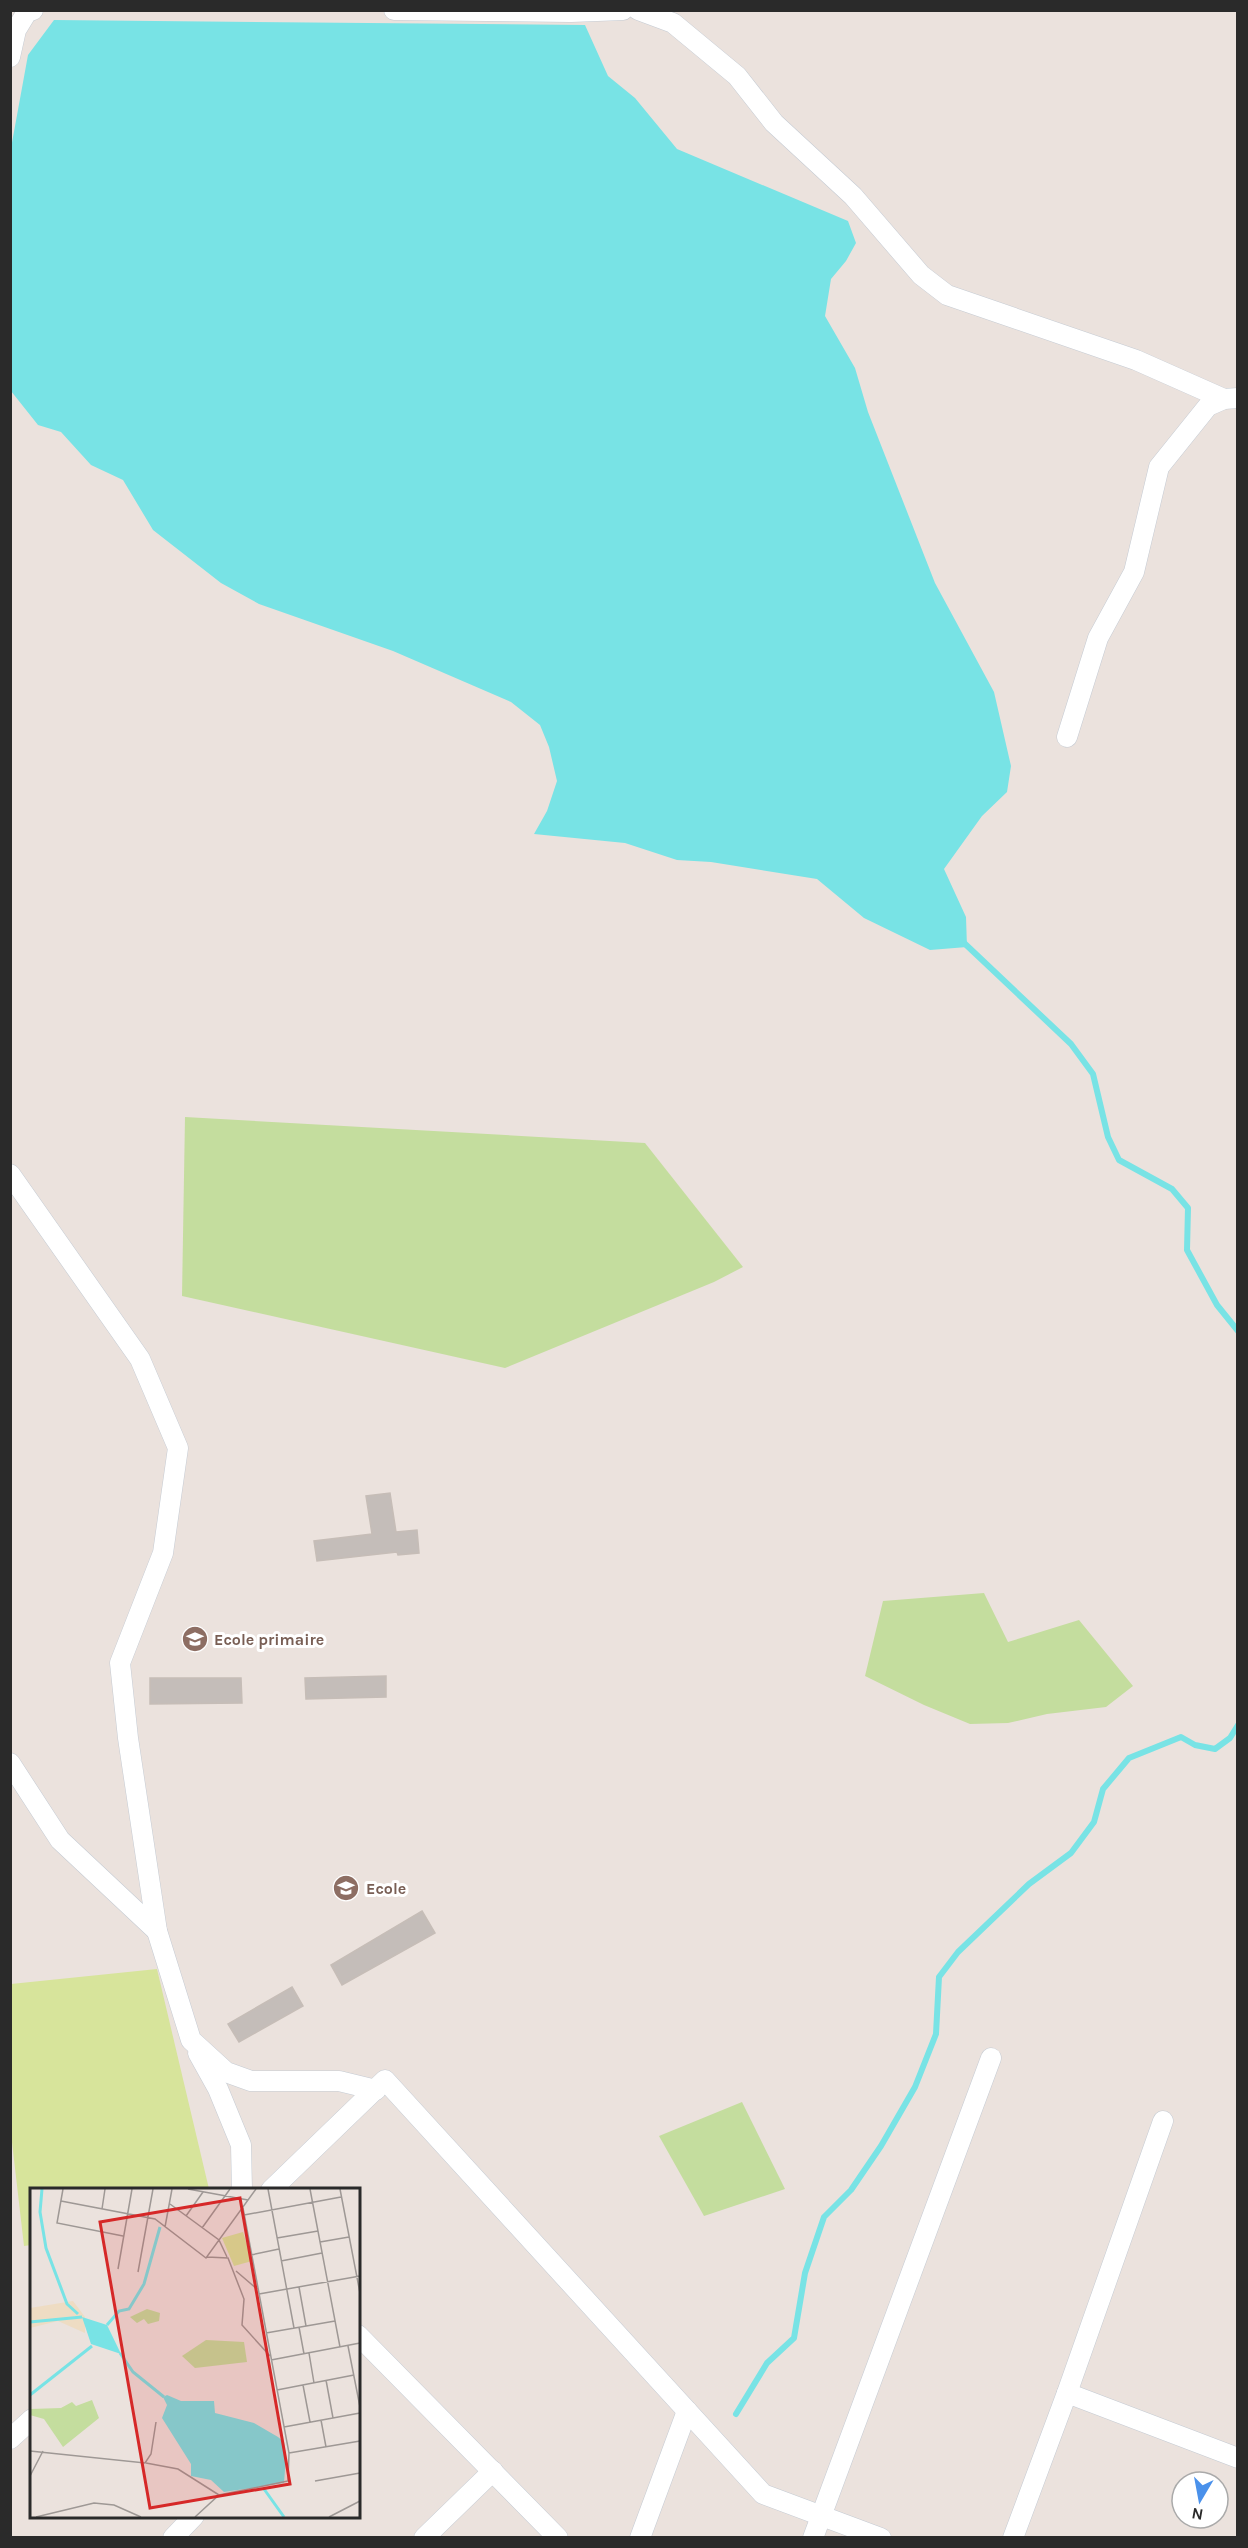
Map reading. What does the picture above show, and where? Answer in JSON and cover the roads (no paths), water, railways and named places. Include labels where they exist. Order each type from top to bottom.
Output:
[{"type":"street","points":[[10,57],[16,30],[27,12],[33,10]]},
{"type":"street","points":[[394,10],[559,12],[623,10]]},
{"type":"street","points":[[638,10],[673,23],[736,76],[774,123],[853,196],[921,275],[947,295],[1136,360],[1231,399]]},
{"type":"street","points":[[1067,737],[1098,638],[1134,572],[1159,467],[1208,406],[1231,399]]},
{"type":"street","points":[[10,1174],[140,1359],[178,1448],[163,1553],[120,1663],[128,1738],[157,1931],[191,2040],[218,2089],[242,2145],[242,2188]]},
{"type":"street","points":[[10,1763],[60,1840],[157,1931]]},
{"type":"street","points":[[191,2040],[226,2072],[251,2081],[339,2081],[376,2090]]},
{"type":"street","points":[[813,2538],[991,2058]]},
{"type":"street","points":[[273,2188],[385,2080],[763,2494],[881,2538]]},
{"type":"street","points":[[1014,2538],[1163,2121]]},
{"type":"street","points":[[362,2346],[493,2471],[558,2538]]},
{"type":"street","points":[[1067,2393],[1238,2458]]},
{"type":"street","points":[[640,2538],[687,2411]]},
{"type":"street","points":[[10,2439],[30,2421]]},
{"type":"street","points":[[424,2538],[493,2471]]},
{"type":"street","points":[[172,2538],[193,2518]]},
{"type":"water","points":[[54,20],[585,25],[608,76],[635,98],[677,149],[848,221],[856,243],[846,261],[831,279],[825,316],[855,368],[868,412],[935,583],[994,692],[1011,766],[1007,792],[982,816],[944,869],[966,917],[967,947],[930,950],[864,918],[817,879],[711,862],[677,860],[625,843],[534,834],[547,811],[557,781],[549,747],[540,725],[511,702],[393,651],[259,604],[221,583],[153,530],[123,480],[91,465],[61,432],[38,425],[11,391],[11,148],[28,55]]},
{"type":"waterway","points":[[962,941],[1071,1044],[1093,1074],[1108,1137],[1119,1160],[1172,1189],[1188,1208],[1187,1250],[1217,1305],[1238,1331]]},
{"type":"waterway","points":[[736,2414],[767,2363],[794,2338],[805,2273],[824,2217],[851,2190],[881,2146],[915,2087],[936,2034],[939,1977],[958,1952],[1029,1884],[1071,1853],[1094,1822],[1103,1789],[1129,1758],[1181,1737],[1195,1745],[1215,1749],[1230,1738],[1238,1725]]},
{"type":"place","name":"Ecole primaire","points":[[195,1639]]},
{"type":"place","name":"Ecole","points":[[346,1888]]}]
